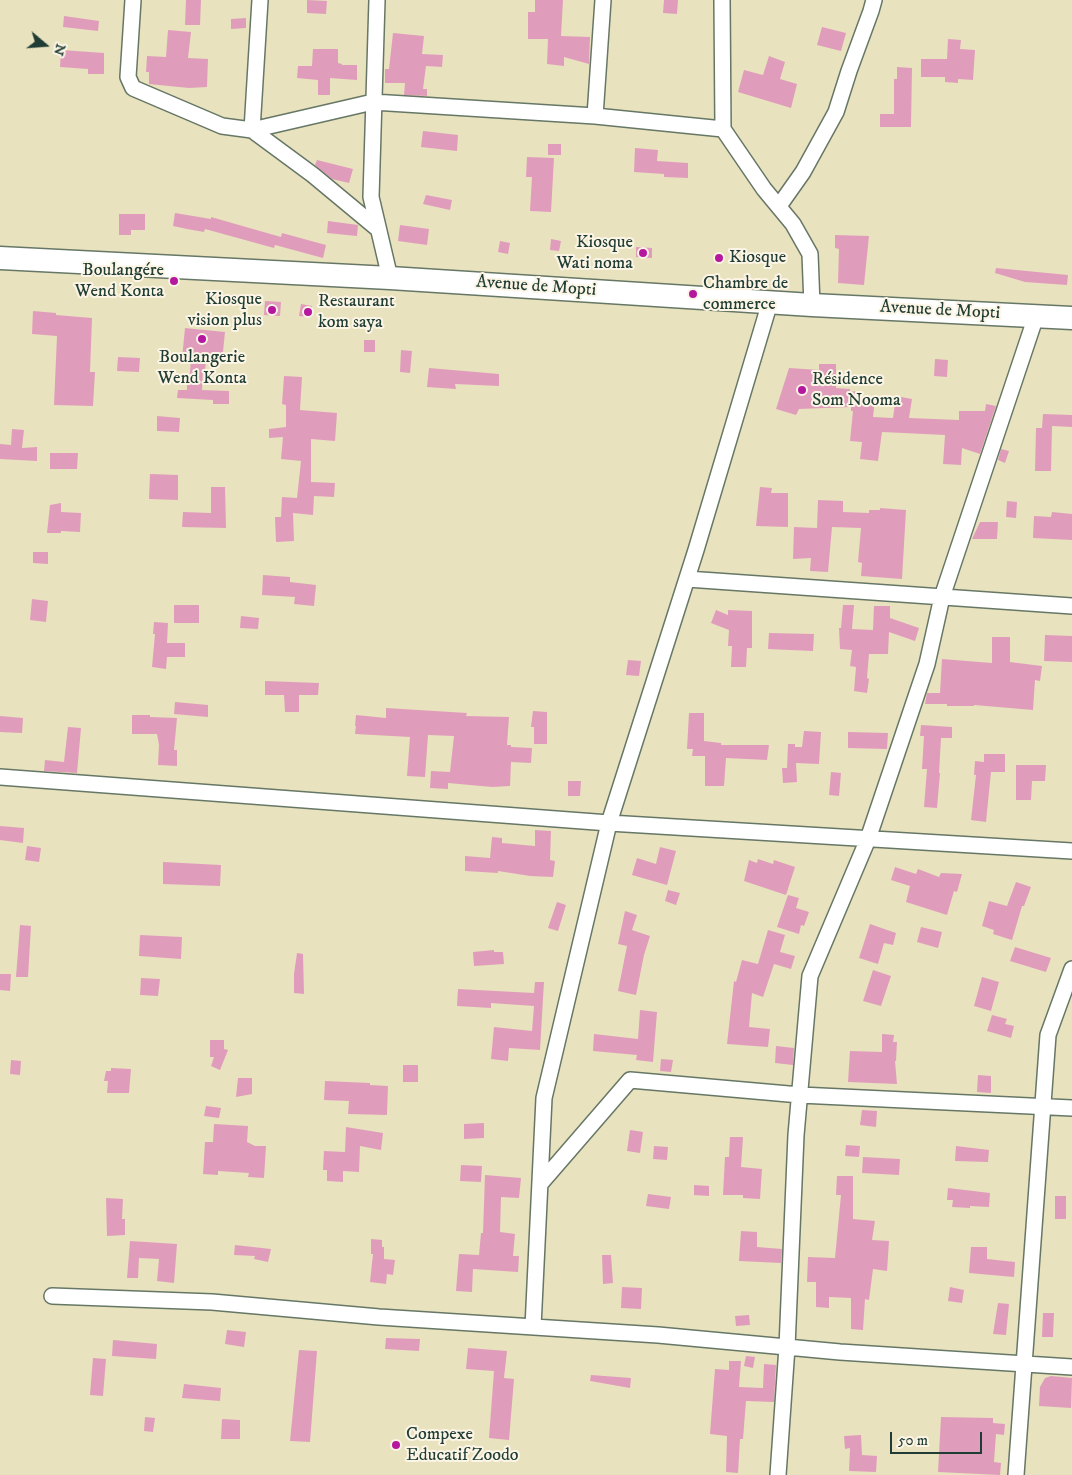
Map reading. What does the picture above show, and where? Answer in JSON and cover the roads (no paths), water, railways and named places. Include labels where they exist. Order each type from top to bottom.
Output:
[{"type":"main road","name":"Avenue de Mopti","points":[[0,258],[390,278],[812,305],[1072,318]]},
{"type":"street","points":[[133,0],[128,78],[133,88],[222,126],[252,130],[373,102],[595,116],[723,128]]},
{"type":"street","points":[[252,130],[260,0]]},
{"type":"street","points":[[377,0],[371,197],[390,278]]},
{"type":"street","points":[[595,116],[603,0]]},
{"type":"street","points":[[722,0],[723,128],[764,189],[793,224],[810,254],[812,305]]},
{"type":"street","points":[[779,206],[803,172],[836,112],[849,71],[872,11],[874,0]]},
{"type":"street","points":[[252,130],[313,175],[378,228]]},
{"type":"street","points":[[533,1327],[544,1098],[609,823],[687,579],[770,302]]},
{"type":"street","points":[[778,1475],[787,1347],[796,1135],[810,976],[868,839],[927,664],[942,597],[1036,316]]},
{"type":"street","points":[[687,579],[1072,606]]},
{"type":"street","points":[[0,777],[609,823],[1072,851]]},
{"type":"street","points":[[1016,1475],[1048,1035],[1072,969]]},
{"type":"street","points":[[540,1184],[630,1080],[800,1095],[1072,1108]]},
{"type":"street","points":[[52,1296],[212,1302],[379,1317],[658,1335],[787,1347],[1072,1367]]},
{"type":"place","name":"Kiosque Wati noma","points":[[643,253]]},
{"type":"place","name":"Kiosque","points":[[719,258]]},
{"type":"place","name":"Boulangére Wend Konta","points":[[174,281]]},
{"type":"place","name":"Chambre de commerce","points":[[693,294]]},
{"type":"place","name":"Kiosque vision plus","points":[[272,310]]},
{"type":"place","name":"Restaurant kom saya","points":[[308,312]]},
{"type":"place","name":"Boulangerie Wend Konta","points":[[202,339]]},
{"type":"place","name":"Résidence Som Nooma","points":[[802,390]]},
{"type":"place","name":"Compexe Educatif Zoodo","points":[[396,1445]]}]
